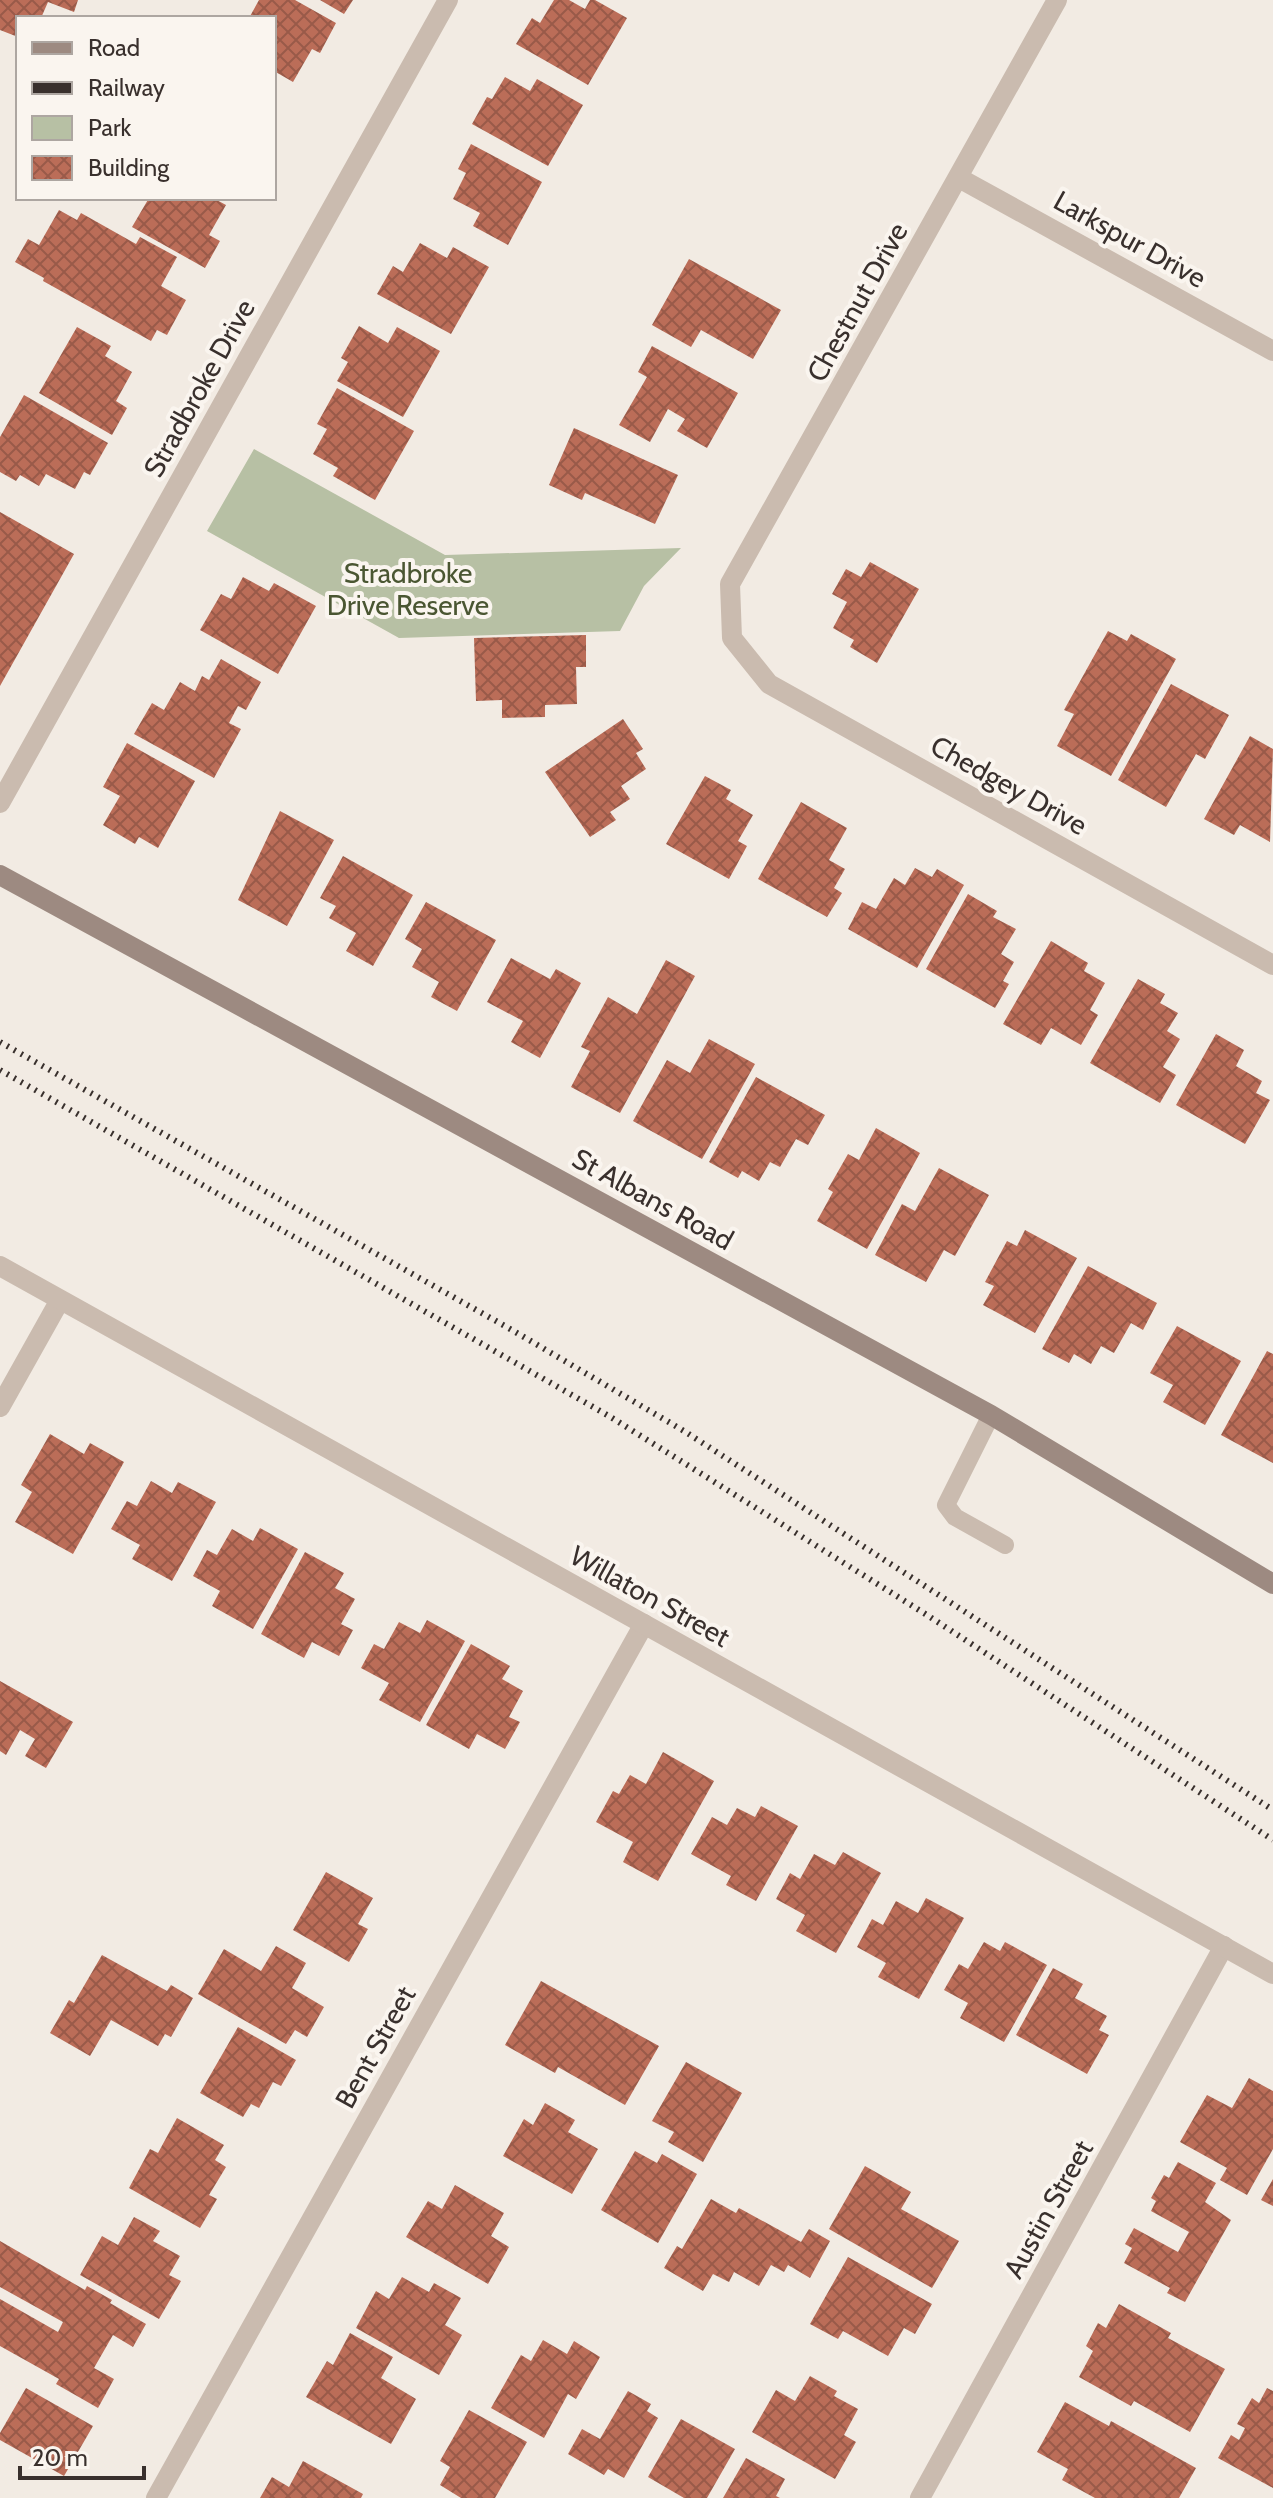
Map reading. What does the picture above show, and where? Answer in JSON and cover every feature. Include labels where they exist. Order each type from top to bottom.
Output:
[{"type":"main road","name":"St Albans Road","points":[[0,875],[991,1415],[1273,1584]]},
{"type":"street","name":"Stradbroke Drive","points":[[0,803],[448,0]]},
{"type":"street","name":"Chestnut Drive","points":[[732,638],[730,584],[1057,0]]},
{"type":"street","name":"Larkspur Drive","points":[[959,178],[1273,351]]},
{"type":"street","name":"Chedgey Drive","points":[[732,638],[769,684],[1273,965]]},
{"type":"street","name":"Willaton Street","points":[[0,1266],[1273,1974]]},
{"type":"street","points":[[0,1407],[60,1300]]},
{"type":"street","name":"Bent Street","points":[[156,2498],[644,1624]]},
{"type":"street","name":"Austin Street","points":[[920,2498],[1224,1946]]},
{"type":"lane","points":[[991,1415],[946,1505],[955,1517],[1005,1545]]},
{"type":"green space","name":"Stradbroke Drive Reserve","points":[[254,449],[445,555],[681,548],[644,586],[620,631],[399,638],[207,531]]},
{"type":"building","points":[[0,0],[78,0],[74,12],[48,2],[42,16],[16,16],[16,36],[0,30]]},
{"type":"building","points":[[259,0],[295,0],[336,23],[320,53],[312,49],[293,82],[276,72],[276,16],[250,16]]},
{"type":"building","points":[[320,0],[353,0],[344,14]]},
{"type":"building","points":[[554,0],[569,0],[585,9],[590,0],[595,0],[627,18],[588,85],[516,44],[532,18],[540,23]]},
{"type":"building","points":[[505,77],[530,91],[537,79],[583,105],[548,166],[472,124],[487,97],[492,99]]},
{"type":"building","points":[[471,144],[542,182],[508,245],[473,226],[480,213],[453,199],[466,173],[458,169]]},
{"type":"building","points":[[148,200],[217,200],[226,205],[209,235],[220,241],[205,268],[132,227]]},
{"type":"building","points":[[59,210],[77,220],[81,213],[136,244],[140,237],[177,257],[161,286],[186,300],[167,335],[157,330],[151,341],[15,262],[28,239],[39,245]]},
{"type":"building","points":[[420,243],[447,258],[453,247],[489,267],[451,334],[377,294],[393,266],[403,272]]},
{"type":"building","points":[[689,259],[781,310],[753,359],[701,330],[691,347],[652,325]]},
{"type":"building","points":[[359,326],[388,343],[397,327],[440,351],[403,417],[337,381],[348,362],[341,358]]},
{"type":"building","points":[[77,327],[111,346],[105,356],[132,372],[116,401],[127,408],[112,435],[39,393]]},
{"type":"building","points":[[652,346],[738,393],[707,448],[677,431],[685,419],[668,409],[650,442],[619,425],[647,377],[638,372]]},
{"type":"building","points":[[337,388],[414,431],[375,500],[333,476],[338,468],[313,454],[327,429],[317,424]]},
{"type":"building","points":[[24,395],[108,443],[90,475],[84,472],[75,489],[46,474],[39,486],[20,475],[16,481],[0,472],[0,437]]},
{"type":"building","points":[[574,428],[678,475],[655,524],[585,493],[582,500],[549,485]]},
{"type":"building","points":[[0,512],[74,554],[0,686]]},
{"type":"building","points":[[870,562],[919,589],[877,663],[850,647],[854,640],[833,628],[847,602],[832,594],[846,569],[861,577]]},
{"type":"building","points":[[243,577],[269,591],[274,583],[316,606],[278,674],[200,630],[221,594],[231,599]]},
{"type":"building","points":[[1108,631],[1127,641],[1131,634],[1176,659],[1111,776],[1057,746],[1074,714],[1064,710]]},
{"type":"building","points":[[586,635],[586,667],[576,667],[577,704],[545,705],[545,717],[502,718],[502,700],[476,701],[474,638]]},
{"type":"building","points":[[221,659],[261,682],[246,710],[238,706],[229,723],[241,729],[214,778],[134,734],[152,703],[164,710],[180,682],[195,691],[202,676],[209,680]]},
{"type":"building","points":[[1171,684],[1229,715],[1205,759],[1196,754],[1166,807],[1118,780]]},
{"type":"building","points":[[623,719],[643,749],[636,753],[646,769],[621,786],[630,799],[610,812],[616,820],[590,837],[545,772]]},
{"type":"building","points":[[1250,736],[1273,749],[1270,842],[1240,825],[1234,835],[1204,819]]},
{"type":"building","points":[[127,743],[195,781],[158,848],[139,837],[135,844],[103,825],[120,796],[103,787]]},
{"type":"building","points":[[705,776],[731,790],[726,799],[753,815],[738,841],[747,846],[729,879],[666,844]]},
{"type":"building","points":[[801,802],[847,828],[829,860],[845,869],[834,888],[842,893],[827,917],[758,879]]},
{"type":"building","points":[[280,811],[334,840],[287,926],[238,900]]},
{"type":"building","points":[[343,856],[413,895],[373,966],[346,951],[356,933],[329,918],[336,906],[320,898]]},
{"type":"building","points":[[915,868],[932,877],[937,869],[964,885],[917,968],[848,929],[862,902],[876,909],[894,878],[905,885]]},
{"type":"building","points":[[968,894],[997,911],[993,917],[1016,929],[1001,954],[1014,962],[1003,981],[1009,984],[995,1008],[926,969]]},
{"type":"building","points":[[426,902],[496,940],[457,1011],[431,997],[439,982],[412,967],[422,949],[405,939]]},
{"type":"building","points":[[1051,941],[1088,963],[1084,971],[1105,983],[1090,1010],[1098,1015],[1081,1045],[1051,1028],[1041,1045],[1003,1024]]},
{"type":"building","points":[[511,958],[550,979],[556,969],[581,983],[540,1058],[511,1042],[523,1021],[487,1002]]},
{"type":"building","points":[[666,960],[695,976],[620,1113],[571,1087],[590,1051],[581,1047],[608,997],[637,1014]]},
{"type":"building","points":[[1138,979],[1165,994],[1160,1003],[1178,1013],[1167,1031],[1180,1039],[1163,1067],[1176,1075],[1160,1103],[1090,1063]]},
{"type":"building","points":[[1216,1034],[1244,1050],[1236,1066],[1262,1081],[1256,1093],[1270,1100],[1245,1144],[1176,1105]]},
{"type":"building","points":[[709,1039],[755,1064],[702,1159],[633,1121],[667,1060],[690,1073]]},
{"type":"building","points":[[756,1077],[825,1115],[808,1145],[796,1139],[780,1167],[770,1162],[759,1181],[742,1171],[738,1178],[709,1162]]},
{"type":"building","points":[[876,1128],[920,1153],[867,1249],[817,1221],[833,1192],[828,1189],[848,1154],[859,1160]]},
{"type":"building","points":[[939,1168],[989,1195],[955,1256],[944,1250],[926,1282],[875,1255],[902,1204],[915,1211]]},
{"type":"building","points":[[1025,1230],[1077,1258],[1035,1333],[983,1305],[994,1286],[985,1282],[1007,1241],[1017,1246]]},
{"type":"building","points":[[1088,1266],[1157,1303],[1143,1330],[1131,1323],[1114,1353],[1101,1346],[1091,1364],[1074,1354],[1069,1363],[1042,1349]]},
{"type":"building","points":[[1177,1326],[1241,1361],[1205,1425],[1163,1402],[1173,1385],[1150,1373]]},
{"type":"building","points":[[1267,1351],[1273,1354],[1273,1463],[1221,1435]]},
{"type":"building","points":[[50,1434],[84,1454],[90,1443],[124,1462],[73,1554],[15,1522],[32,1492],[21,1485]]},
{"type":"building","points":[[151,1481],[172,1493],[178,1482],[216,1502],[172,1581],[132,1559],[140,1545],[111,1529],[127,1501],[137,1506]]},
{"type":"building","points":[[260,1528],[298,1549],[253,1629],[212,1606],[220,1591],[193,1576],[207,1550],[217,1555],[232,1529],[253,1541]]},
{"type":"building","points":[[305,1552],[344,1573],[335,1588],[355,1599],[341,1624],[353,1630],[339,1656],[312,1642],[304,1658],[261,1634]]},
{"type":"building","points":[[427,1620],[465,1641],[420,1722],[379,1700],[389,1683],[361,1668],[374,1644],[384,1649],[399,1622],[420,1633]]},
{"type":"building","points":[[471,1644],[510,1666],[502,1679],[523,1691],[509,1717],[520,1722],[505,1749],[477,1734],[469,1749],[426,1725]]},
{"type":"building","points":[[0,1681],[73,1722],[46,1768],[25,1756],[35,1739],[20,1730],[6,1755],[0,1751]]},
{"type":"building","points":[[663,1752],[714,1781],[658,1881],[623,1862],[633,1842],[596,1822],[613,1791],[619,1794],[630,1775],[646,1784]]},
{"type":"building","points":[[761,1806],[798,1826],[756,1901],[726,1885],[731,1876],[691,1854],[712,1817],[727,1825],[737,1808],[755,1817]]},
{"type":"building","points":[[843,1852],[881,1873],[836,1953],[796,1931],[805,1915],[776,1899],[790,1873],[800,1879],[814,1854],[835,1865]]},
{"type":"building","points":[[326,1872],[373,1898],[358,1924],[368,1929],[349,1962],[293,1930]]},
{"type":"building","points":[[926,1898],[964,1918],[919,1999],[878,1977],[886,1963],[857,1947],[872,1919],[883,1925],[896,1901],[918,1913]]},
{"type":"building","points":[[984,1942],[1000,1951],[1005,1942],[1047,1965],[1004,2042],[960,2018],[968,2003],[944,1990],[959,1964],[968,1969]]},
{"type":"building","points":[[276,1946],[306,1963],[292,1988],[324,2007],[307,2037],[295,2030],[286,2044],[198,1994],[224,1949],[261,1971]]},
{"type":"building","points":[[102,1955],[167,1991],[171,1985],[193,1998],[171,2037],[165,2034],[158,2046],[111,2020],[90,2056],[50,2033],[69,2000],[74,2003]]},
{"type":"building","points":[[1053,1968],[1083,1984],[1075,1998],[1107,2016],[1099,2030],[1109,2035],[1087,2074],[1016,2035]]},
{"type":"building","points":[[541,1981],[659,2046],[625,2105],[558,2067],[555,2073],[505,2045]]},
{"type":"building","points":[[238,2027],[296,2060],[281,2086],[273,2082],[259,2108],[251,2104],[243,2117],[200,2093]]},
{"type":"building","points":[[686,2062],[742,2093],[703,2162],[668,2142],[674,2132],[652,2121]]},
{"type":"building","points":[[1249,2078],[1273,2091],[1273,2149],[1247,2195],[1220,2180],[1227,2168],[1180,2142],[1207,2095],[1232,2108]]},
{"type":"building","points":[[545,2103],[575,2120],[568,2132],[598,2149],[572,2194],[503,2156],[524,2119],[533,2125]]},
{"type":"building","points":[[177,2118],[224,2145],[215,2160],[226,2167],[209,2195],[217,2199],[200,2228],[129,2188],[150,2149],[158,2153]]},
{"type":"building","points":[[635,2151],[657,2163],[662,2154],[697,2174],[658,2243],[601,2210]]},
{"type":"building","points":[[1178,2162],[1216,2183],[1205,2202],[1231,2220],[1185,2302],[1167,2293],[1170,2288],[1124,2263],[1132,2248],[1125,2244],[1134,2228],[1178,2252],[1189,2232],[1151,2211],[1156,2201],[1151,2198],[1164,2175],[1169,2178]]},
{"type":"building","points":[[865,2166],[911,2192],[901,2209],[959,2241],[932,2288],[829,2229]]},
{"type":"building","points":[[1273,2179],[1273,2206],[1261,2200]]},
{"type":"building","points":[[455,2185],[504,2213],[491,2236],[509,2247],[488,2284],[406,2237],[428,2201],[442,2209]]},
{"type":"building","points":[[711,2199],[736,2213],[739,2208],[801,2242],[809,2229],[830,2241],[810,2278],[788,2265],[784,2272],[771,2265],[759,2286],[734,2272],[729,2282],[713,2274],[703,2291],[664,2268],[677,2246],[682,2249]]},
{"type":"building","points":[[134,2217],[160,2231],[153,2241],[180,2256],[169,2275],[181,2281],[159,2319],[80,2275],[102,2236],[118,2245]]},
{"type":"building","points":[[0,2241],[85,2290],[87,2286],[112,2300],[110,2303],[146,2324],[133,2347],[113,2335],[94,2368],[114,2379],[98,2408],[56,2384],[59,2379],[0,2346],[0,2299],[58,2332],[63,2322],[0,2287]]},
{"type":"building","points":[[848,2257],[932,2304],[915,2334],[904,2328],[888,2356],[843,2331],[838,2339],[810,2324]]},
{"type":"building","points":[[402,2277],[429,2292],[434,2283],[461,2298],[445,2325],[462,2335],[439,2375],[356,2328],[376,2291],[389,2299]]},
{"type":"building","points":[[1119,2304],[1171,2333],[1168,2338],[1225,2369],[1190,2432],[1134,2401],[1131,2406],[1079,2377],[1093,2351],[1086,2346],[1098,2323],[1106,2328]]},
{"type":"building","points":[[350,2333],[393,2357],[381,2378],[416,2399],[391,2444],[306,2397],[327,2361],[333,2365]]},
{"type":"building","points":[[543,2340],[567,2354],[574,2341],[600,2357],[576,2399],[568,2394],[544,2438],[491,2408],[521,2355],[531,2361]]},
{"type":"building","points":[[810,2376],[837,2391],[834,2396],[858,2409],[844,2435],[856,2442],[835,2479],[752,2432],[776,2390],[795,2401]]},
{"type":"building","points":[[26,2388],[93,2426],[64,2476],[0,2440],[0,2433]]},
{"type":"building","points":[[1267,2388],[1273,2391],[1273,2488],[1218,2458],[1231,2435],[1239,2440],[1245,2428],[1237,2424],[1252,2398],[1259,2403]]},
{"type":"building","points":[[628,2391],[651,2404],[647,2411],[658,2418],[624,2478],[608,2469],[604,2475],[568,2454],[582,2429],[600,2439]]},
{"type":"building","points":[[1065,2402],[1109,2426],[1111,2421],[1196,2468],[1179,2498],[1095,2498],[1062,2480],[1068,2469],[1037,2452]]},
{"type":"building","points":[[469,2410],[527,2442],[495,2498],[461,2498],[440,2485],[450,2467],[440,2461]]},
{"type":"building","points":[[681,2419],[735,2449],[707,2498],[684,2498],[648,2477]]},
{"type":"building","points":[[746,2458],[785,2479],[776,2496],[780,2498],[723,2498]]},
{"type":"building","points":[[303,2461],[363,2494],[361,2498],[260,2498],[272,2477],[289,2487]]},
{"type":"railway","points":[[0,1042],[512,1330],[684,1431],[1273,1810]]},
{"type":"railway","points":[[0,1070],[609,1416],[927,1615],[1273,1840]]}]
